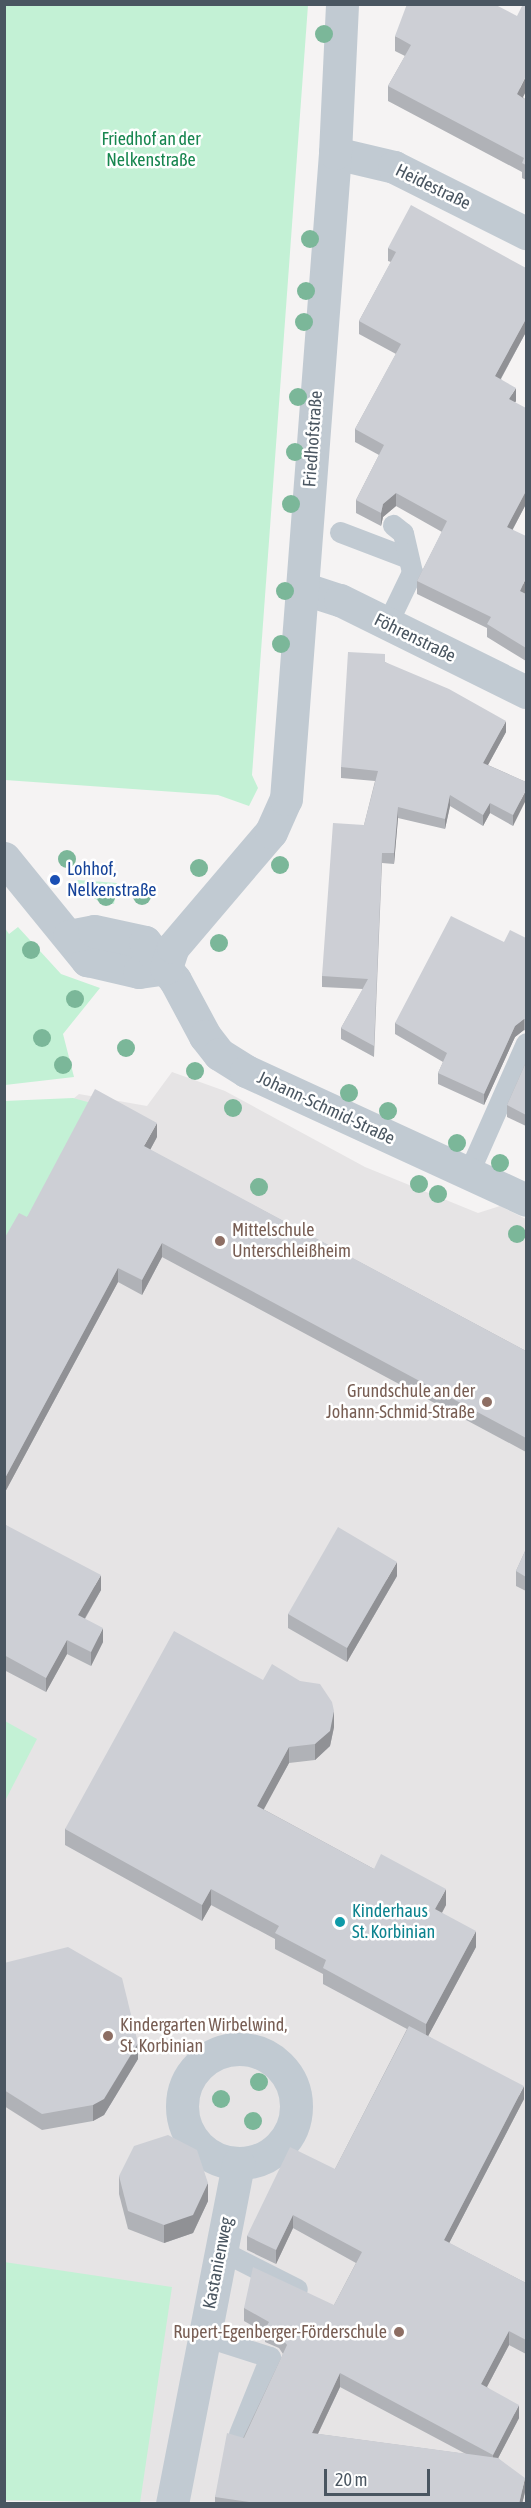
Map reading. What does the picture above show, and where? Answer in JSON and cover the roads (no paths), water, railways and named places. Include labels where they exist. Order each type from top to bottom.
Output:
[{"type":"street","name":"Friedhofstraße","points":[[166,968],[173,947],[248,864],[271,832],[286,799],[335,153],[342,4]]},
{"type":"street","name":"Heidestraße","points":[[335,153],[394,168],[526,233]]},
{"type":"street","name":"Föhrenstraße","points":[[302,588],[340,600],[526,692]]},
{"type":"street","points":[[4,858],[87,960],[139,972],[166,968]]},
{"type":"street","name":"Johann-Schmid-Straße","points":[[166,968],[219,1054],[246,1071],[526,1200]]},
{"type":"street","name":"Kastanienweg","points":[[172,2504],[238,2163]]},
{"type":"lane","points":[[387,624],[411,572],[403,533],[393,525]]},
{"type":"lane","points":[[340,532],[408,558]]},
{"type":"lane","points":[[468,1174],[526,1043]]},
{"type":"lane","points":[[220,2250],[311,2296]]},
{"type":"lane","points":[[204,2336],[270,2357],[238,2434]]},
{"type":"place","name":"Lohhof, Nelkenstraße","points":[[55,880]]},
{"type":"place","name":"Mittelschule Unterschleißheim","points":[[220,1241]]},
{"type":"place","name":"Grundschule an der Johann-Schmid-Straße","points":[[487,1402]]},
{"type":"place","name":"Kinderhaus St. Korbinian","points":[[340,1922]]},
{"type":"place","name":"Kindergarten Wirbelwind, St. Korbinian","points":[[108,2036]]},
{"type":"place","name":"Rupert-Egenberger-Förderschule","points":[[399,2332]]},
{"type":"park label","name":"Friedhof an der Nelkenstraße","points":[[151,150]]}]
